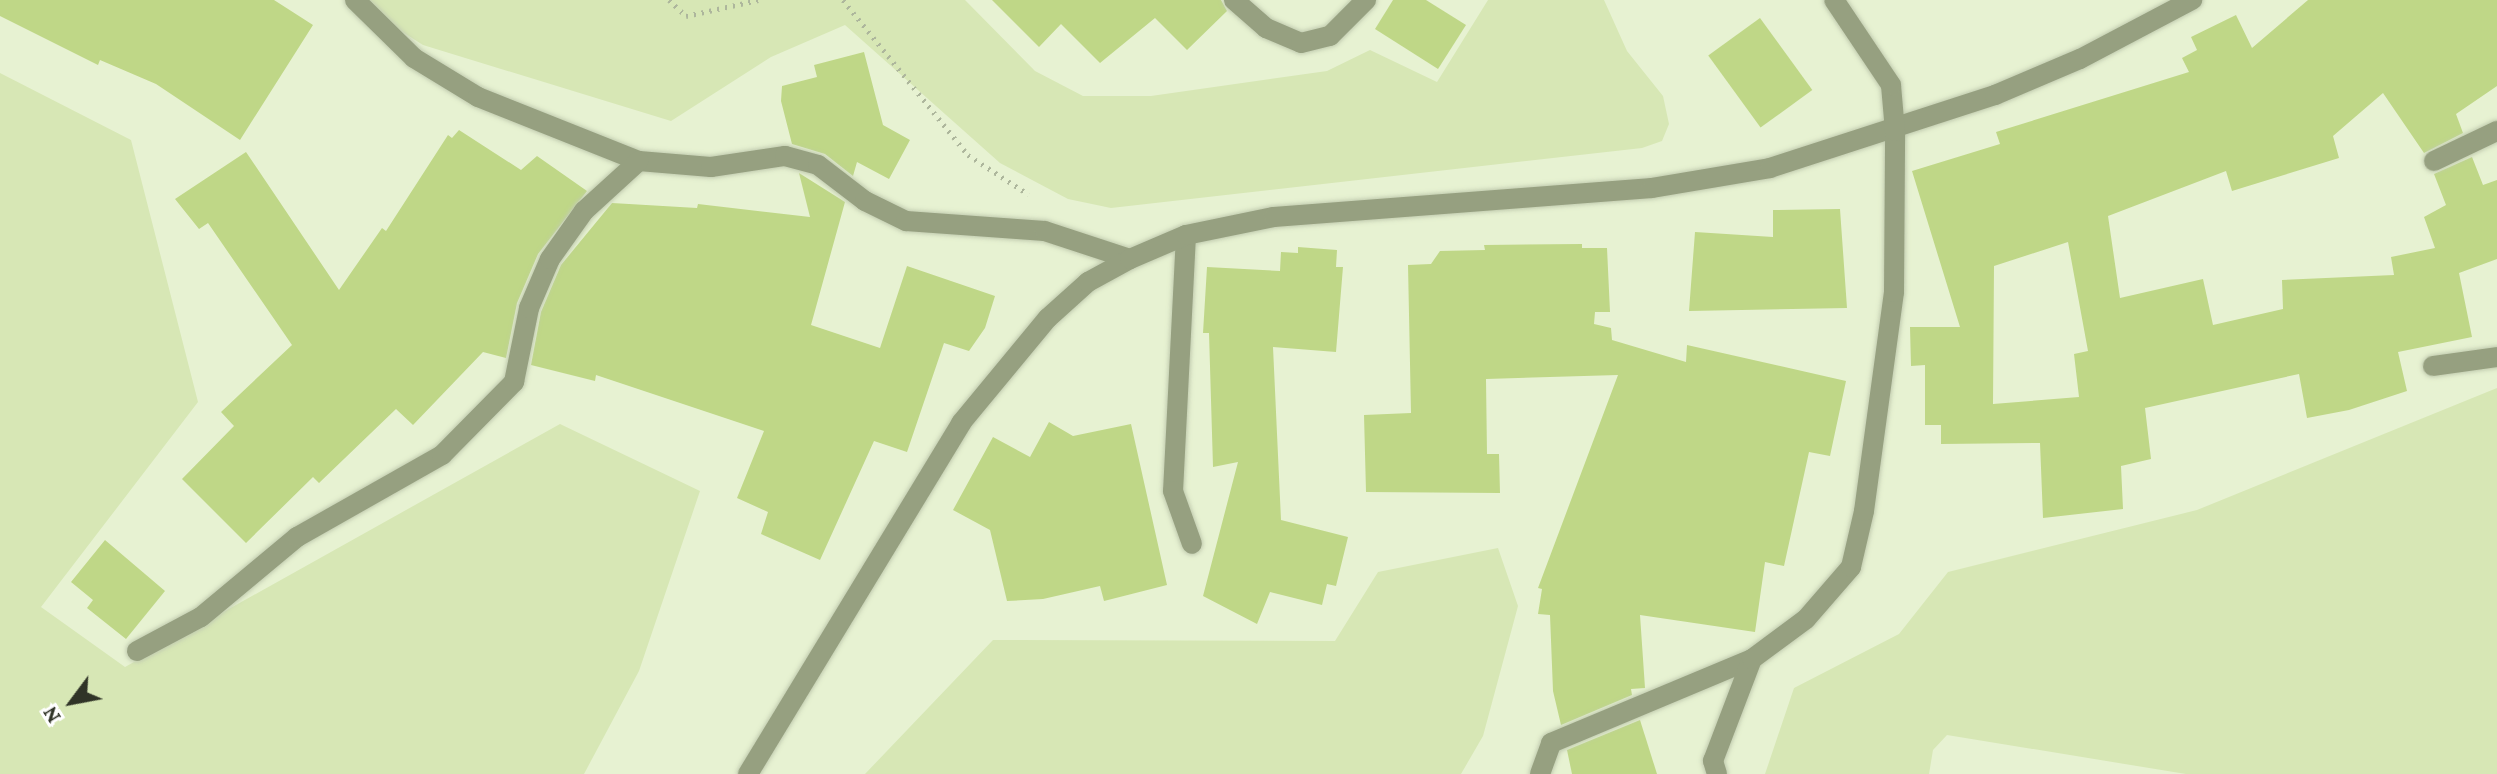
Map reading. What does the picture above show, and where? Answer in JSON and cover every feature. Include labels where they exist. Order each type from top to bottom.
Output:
[{"type":"street","points":[[355,0],[414,58],[478,97],[639,161],[711,167],[785,156],[818,165],[865,201],[906,221],[1045,231],[1130,259]]},
{"type":"street","points":[[1234,0],[1266,28],[1301,43],[1330,36],[1366,0]]},
{"type":"street","points":[[1540,774],[1551,743],[1752,659],[1806,619],[1851,567],[1894,292],[1895,131],[1891,85],[1834,0]]},
{"type":"street","points":[[748,774],[961,423],[1048,318],[1088,282],[1130,259],[1186,235],[1274,217],[1652,188],[1770,168],[1895,131],[2080,59],[2192,0]]},
{"type":"street","points":[[2434,161],[2497,131]]},
{"type":"street","points":[[137,651],[201,617],[297,537],[442,455],[514,382],[529,308],[550,259],[584,211],[639,161]]},
{"type":"street","points":[[1186,235],[1173,491],[1192,544]]},
{"type":"street","points":[[2433,366],[2497,357]]},
{"type":"street","points":[[1717,774],[1713,761],[1752,659]]},
{"type":"path","points":[[669,0],[686,16],[758,0]]},
{"type":"path","points":[[843,0],[968,155],[1043,203]]},
{"type":"green space","points":[[352,0],[965,0],[1035,71],[1083,96],[1151,96],[1327,71],[1370,50],[1437,82],[1488,0],[1604,0],[1627,51],[1663,96],[1669,124],[1662,141],[1642,148],[1111,208],[1068,199],[1000,163],[845,25],[771,57],[671,121],[423,45]]},
{"type":"green space","points":[[0,73],[131,140],[198,402],[41,607],[125,667],[560,424],[700,491],[639,671],[584,774],[0,774]]},
{"type":"green space","points":[[2497,388],[2497,774],[2186,774],[1947,735],[1933,750],[1929,774],[1765,774],[1794,688],[1899,634],[1948,572],[2197,510]]},
{"type":"green space","points":[[1498,548],[1518,606],[1483,736],[1461,774],[865,774],[993,640],[1335,641],[1378,572]]},
{"type":"building","points":[[0,0],[274,0],[313,25],[240,140],[156,84],[100,60],[98,65],[0,16]]},
{"type":"building","points":[[992,0],[1221,0],[1227,11],[1187,50],[1155,18],[1100,63],[1061,24],[1039,47]]},
{"type":"building","points":[[1393,0],[1426,0],[1466,25],[1438,69],[1375,29]]},
{"type":"building","points":[[2308,0],[2497,0],[2497,86],[2456,114],[2463,133],[2424,153],[2383,93],[2333,136],[2339,158],[2232,191],[2226,171],[2108,216],[2120,298],[2203,279],[2213,325],[2283,309],[2282,280],[2394,275],[2391,257],[2435,248],[2424,217],[2446,205],[2434,174],[2472,157],[2483,185],[2497,180],[2497,259],[2459,273],[2472,337],[2398,352],[2407,391],[2349,410],[2307,418],[2299,374],[2145,408],[2151,459],[2121,466],[2123,509],[2043,518],[2040,443],[1941,444],[1941,425],[1925,425],[1925,365],[1911,366],[1910,327],[1960,327],[1912,171],[2000,144],[1996,132],[2189,72],[2182,58],[2197,50],[2191,37],[2236,15],[2252,48]],"holes":[[[2068,242],[2088,351],[2074,354],[2079,397],[1993,404],[1994,266]]]},
{"type":"building","points":[[1760,18],[1812,90],[1761,128],[1708,56]]},
{"type":"building","points":[[864,52],[883,125],[910,140],[889,179],[857,162],[853,176],[825,154],[792,144],[781,101],[782,86],[817,77],[814,65]]},
{"type":"building","points":[[459,130],[521,170],[537,156],[587,191],[538,254],[517,303],[506,358],[483,352],[413,425],[396,409],[319,483],[313,477],[246,543],[182,479],[234,426],[221,412],[292,345],[208,223],[199,229],[175,199],[246,152],[339,290],[382,228],[386,231],[448,135],[452,138]]},
{"type":"building","points":[[799,173],[845,202],[811,325],[880,348],[907,266],[995,296],[985,328],[969,351],[944,343],[907,452],[874,441],[820,560],[761,534],[768,512],[737,498],[764,431],[596,375],[595,381],[531,365],[541,312],[561,265],[612,203],[697,208],[698,204],[810,217]]},
{"type":"building","points":[[1840,209],[1847,308],[1689,311],[1695,232],[1773,237],[1773,210]]},
{"type":"building","points":[[1582,244],[1582,248],[1607,248],[1610,312],[1595,312],[1594,324],[1611,328],[1612,340],[1686,362],[1687,345],[1846,381],[1830,456],[1809,452],[1784,566],[1765,562],[1755,632],[1640,615],[1645,688],[1631,689],[1632,695],[1561,725],[1553,691],[1550,615],[1538,614],[1542,589],[1538,588],[1618,375],[1486,379],[1487,454],[1499,454],[1500,493],[1366,492],[1364,415],[1411,413],[1408,265],[1431,264],[1440,251],[1485,250],[1484,245]]},
{"type":"building","points":[[1298,247],[1337,250],[1336,267],[1343,267],[1336,352],[1273,347],[1281,520],[1348,537],[1336,586],[1327,584],[1322,605],[1270,592],[1257,624],[1203,596],[1238,462],[1213,467],[1209,333],[1203,333],[1207,267],[1280,271],[1281,252],[1298,253]]},
{"type":"building","points":[[1049,422],[1073,436],[1131,424],[1167,585],[1104,601],[1100,586],[1043,599],[1007,601],[990,530],[953,510],[993,437],[1030,457]]},
{"type":"building","points":[[105,540],[165,591],[126,639],[87,608],[93,600],[71,582]]},
{"type":"building","points":[[1640,720],[1657,774],[1572,774],[1567,750]]}]
